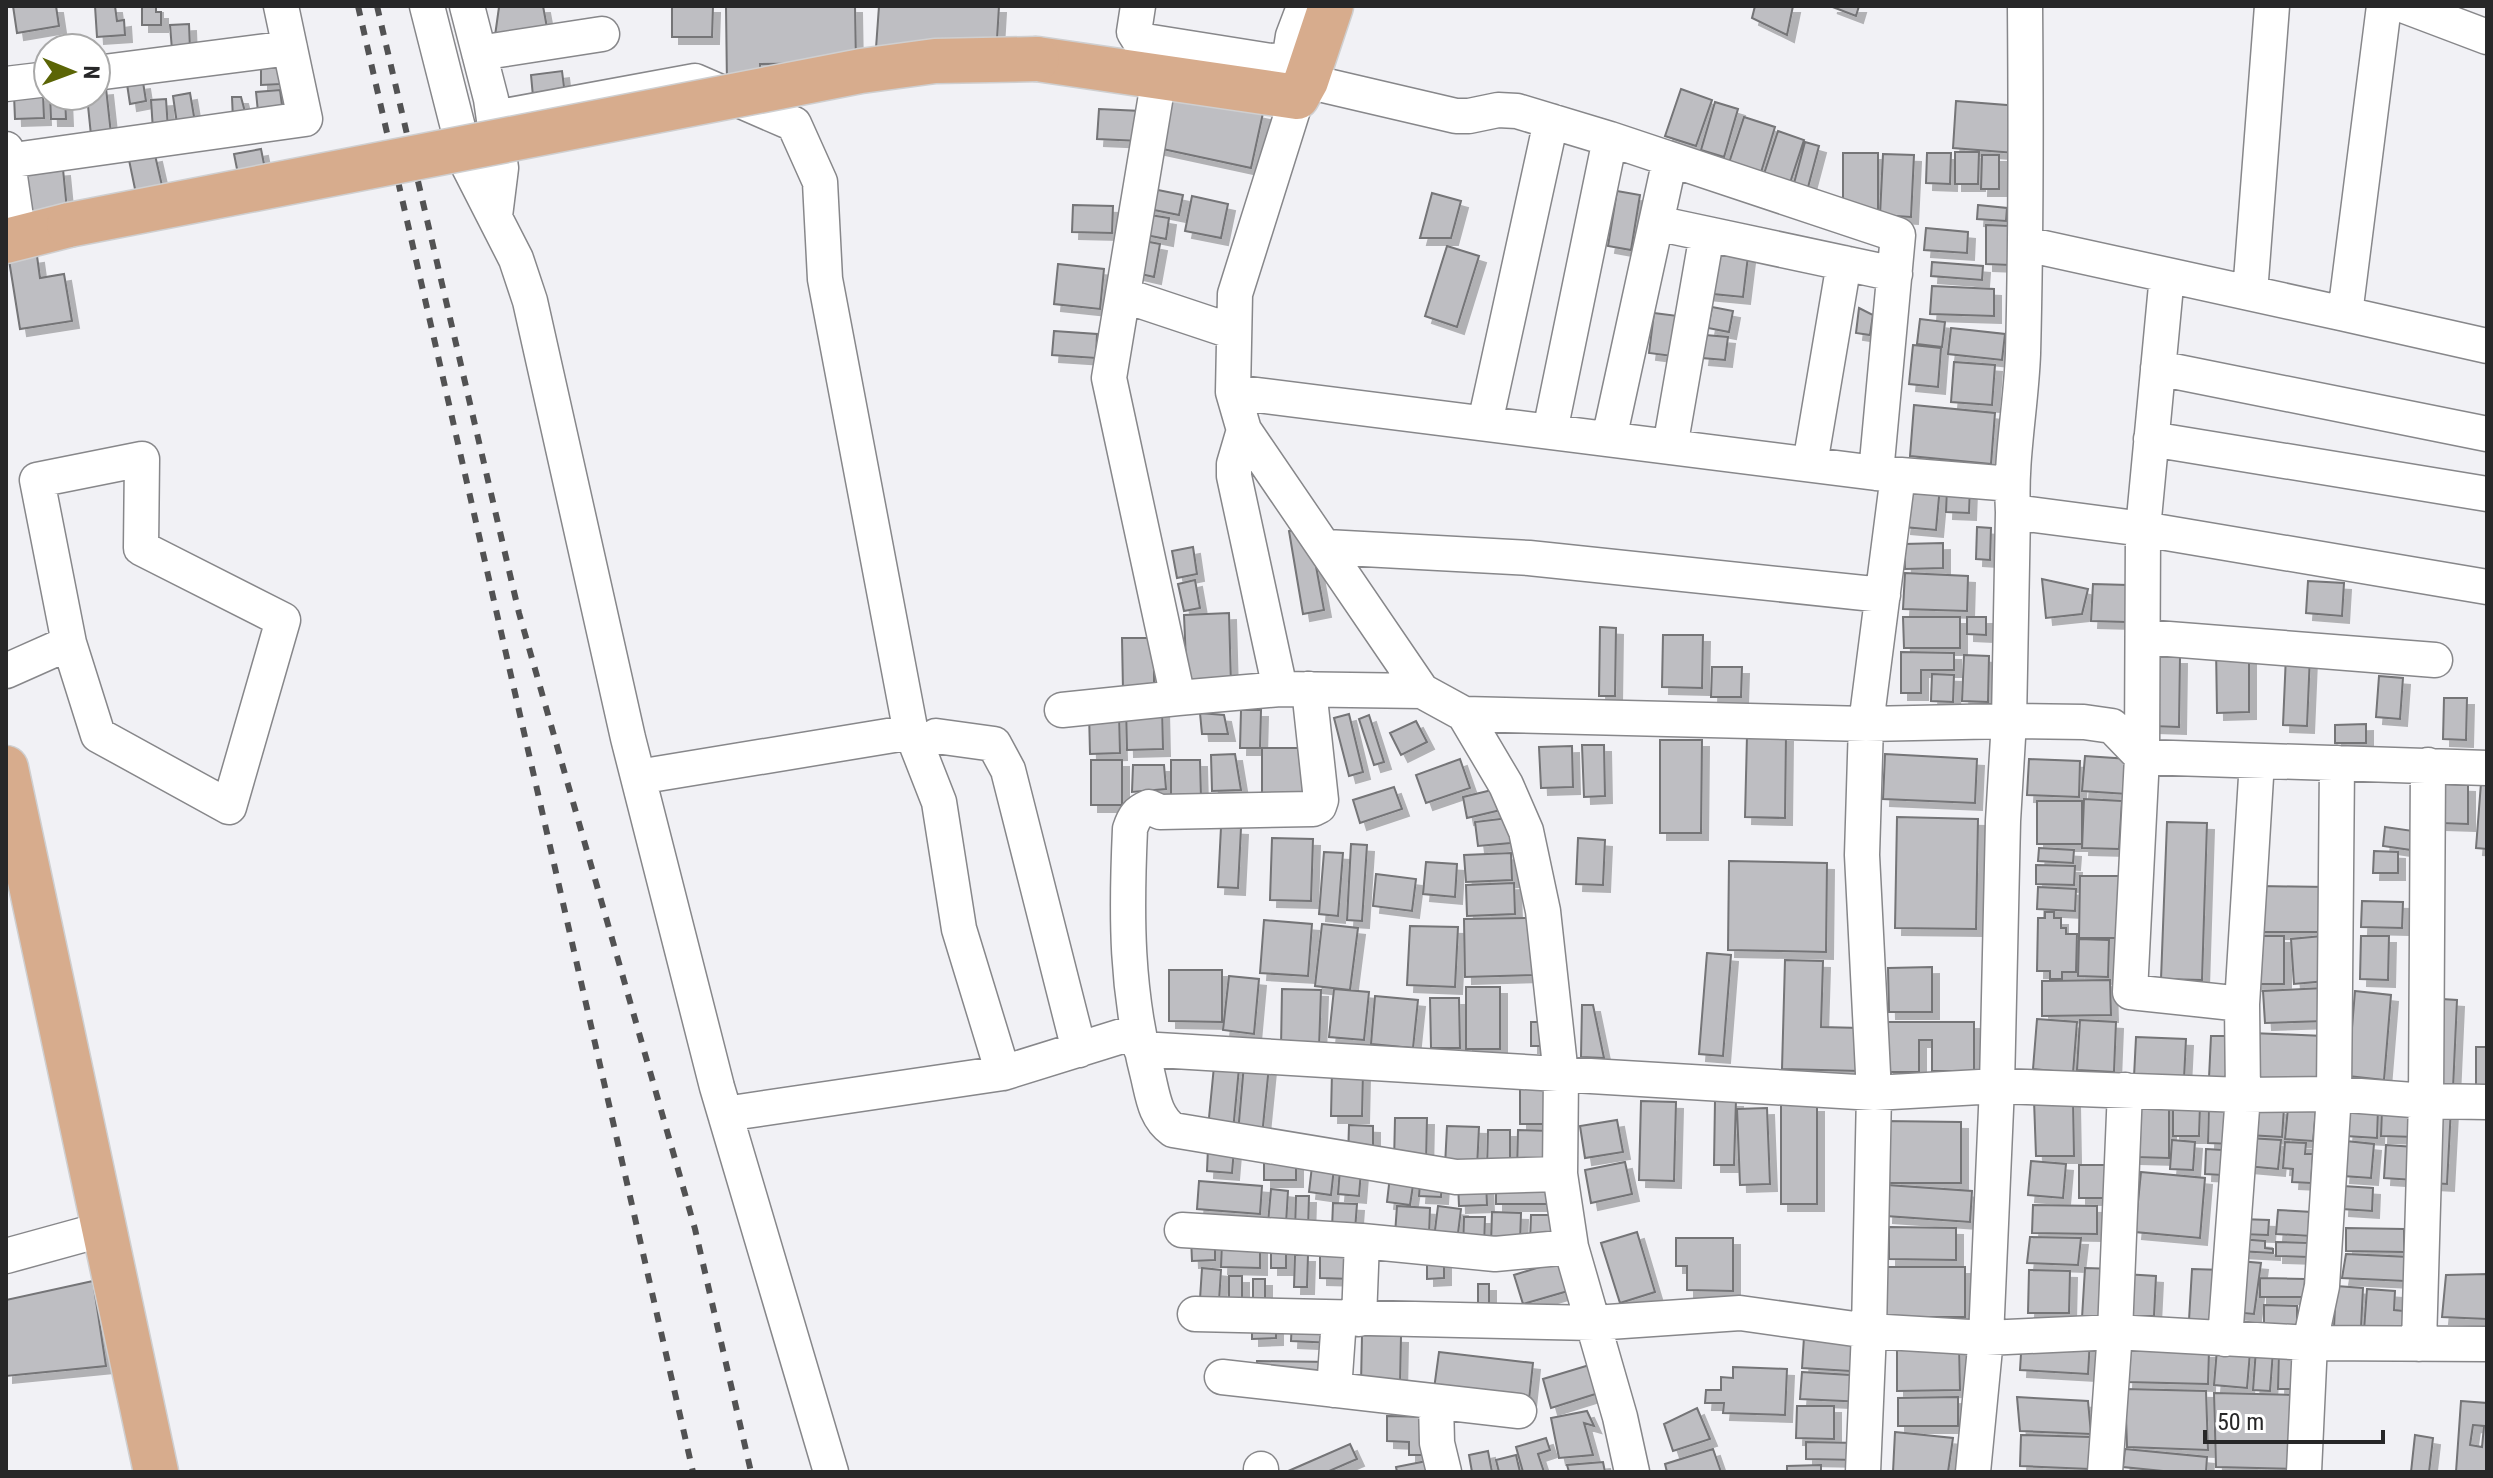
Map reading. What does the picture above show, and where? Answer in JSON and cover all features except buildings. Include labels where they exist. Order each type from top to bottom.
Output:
[{"type":"main road","points":[[12,239],[69,225],[861,71],[935,61],[1037,59],[1159,77],[1302,89],[1331,6]]},
{"type":"main road","points":[[7,775],[156,1472]]},
{"type":"street","points":[[12,239],[7,155],[305,119],[281,6]]},
{"type":"street","points":[[427,6],[467,163],[516,259],[530,301],[638,777],[725,1114],[831,1472]]},
{"type":"street","points":[[467,6],[494,118],[501,168],[495,216]]},
{"type":"street","points":[[1138,6],[1134,32],[1139,40],[1271,61],[1284,60],[1290,55],[1298,20],[1307,6]]},
{"type":"street","points":[[1973,1472],[1986,1338],[1997,1086],[2003,821],[2009,721],[2012,498],[2021,391],[2026,244],[2025,6]]},
{"type":"street","points":[[2250,293],[2272,6]]},
{"type":"street","points":[[2345,314],[2384,6]]},
{"type":"street","points":[[2405,6],[2487,37]]},
{"type":"street","points":[[479,53],[602,34]]},
{"type":"street","points":[[112,71],[290,48]]},
{"type":"street","points":[[1159,77],[1109,378],[1178,698]]},
{"type":"street","points":[[6,84],[32,81]]},
{"type":"street","points":[[494,118],[695,81],[794,124],[820,182],[825,279],[939,802],[959,929],[1003,1073]]},
{"type":"street","points":[[1863,1472],[1874,1093],[1862,855],[1866,724],[1883,595],[1898,235],[1610,139],[1508,109],[1456,116],[1302,89],[1235,294],[1233,392],[1244,430],[1422,691],[1464,714],[1866,724],[2084,722],[2112,726],[2142,757],[2487,768]]},
{"type":"street","points":[[1485,423],[1551,121]]},
{"type":"street","points":[[1550,431],[1610,139]]},
{"type":"street","points":[[1609,439],[1670,159]]},
{"type":"street","points":[[1656,223],[1895,274]]},
{"type":"street","points":[[1670,447],[1707,234]]},
{"type":"street","points":[[2026,244],[2487,346]]},
{"type":"street","points":[[1810,464],[1844,263]]},
{"type":"street","points":[[2167,275],[2143,529],[2142,757],[2130,992],[2242,1004]]},
{"type":"street","points":[[1123,295],[1234,332]]},
{"type":"street","points":[[2158,368],[2487,434]]},
{"type":"street","points":[[1233,392],[1887,474],[2012,498],[2143,529],[2487,587]]},
{"type":"street","points":[[1244,430],[1234,464],[1234,476],[1295,689],[1321,800],[1319,806],[1313,809],[1160,812],[1149,807],[1139,811],[1133,819],[1126,902],[1129,977],[1139,1040],[1156,1109],[1162,1122],[1173,1130],[1456,1177],[1560,1174]]},
{"type":"street","points":[[2151,439],[2487,494]]},
{"type":"street","points":[[142,459],[141,548],[283,620],[229,807],[98,735],[69,643],[37,480],[142,459]]},
{"type":"street","points":[[1326,547],[1529,558],[1883,595]]},
{"type":"street","points":[[2143,637],[2435,660]]},
{"type":"street","points":[[6,671],[69,643]]},
{"type":"street","points":[[1062,710],[1295,689],[1422,691]]},
{"type":"street","points":[[1464,714],[1506,785],[1526,831],[1543,911],[1561,1075],[1560,1174],[1571,1247],[1620,1417],[1632,1472]]},
{"type":"street","points":[[638,777],[900,734],[923,732],[994,744],[1008,770],[1079,1050]]},
{"type":"street","points":[[2225,1339],[2243,1095],[2242,1004],[2257,761]]},
{"type":"street","points":[[2304,1472],[2310,1343],[2322,1286],[2334,1094],[2337,763]]},
{"type":"street","points":[[2419,1344],[2426,1101],[2428,765]]},
{"type":"street","points":[[725,1114],[1003,1073],[1079,1050],[1139,1040],[1324,1058],[1874,1093],[1997,1086],[2243,1095],[2334,1094],[2487,1102]]},
{"type":"street","points":[[2105,1472],[2115,1332],[2125,1090]]},
{"type":"street","points":[[6,1256],[104,1229]]},
{"type":"street","points":[[1182,1230],[1362,1241],[1495,1254],[1571,1247]]},
{"type":"street","points":[[1334,1390],[1362,1241]]},
{"type":"street","points":[[1195,1314],[1594,1323],[1740,1313],[1869,1331],[1986,1338],[2115,1332],[2310,1343],[2487,1344]]},
{"type":"street","points":[[1222,1377],[1519,1411]]},
{"type":"street","points":[[1436,1402],[1437,1443],[1444,1472]]},
{"type":"railway","points":[[358,6],[693,1472]]},
{"type":"railway","points":[[377,6],[519,613],[695,1229],[751,1472]]}]
